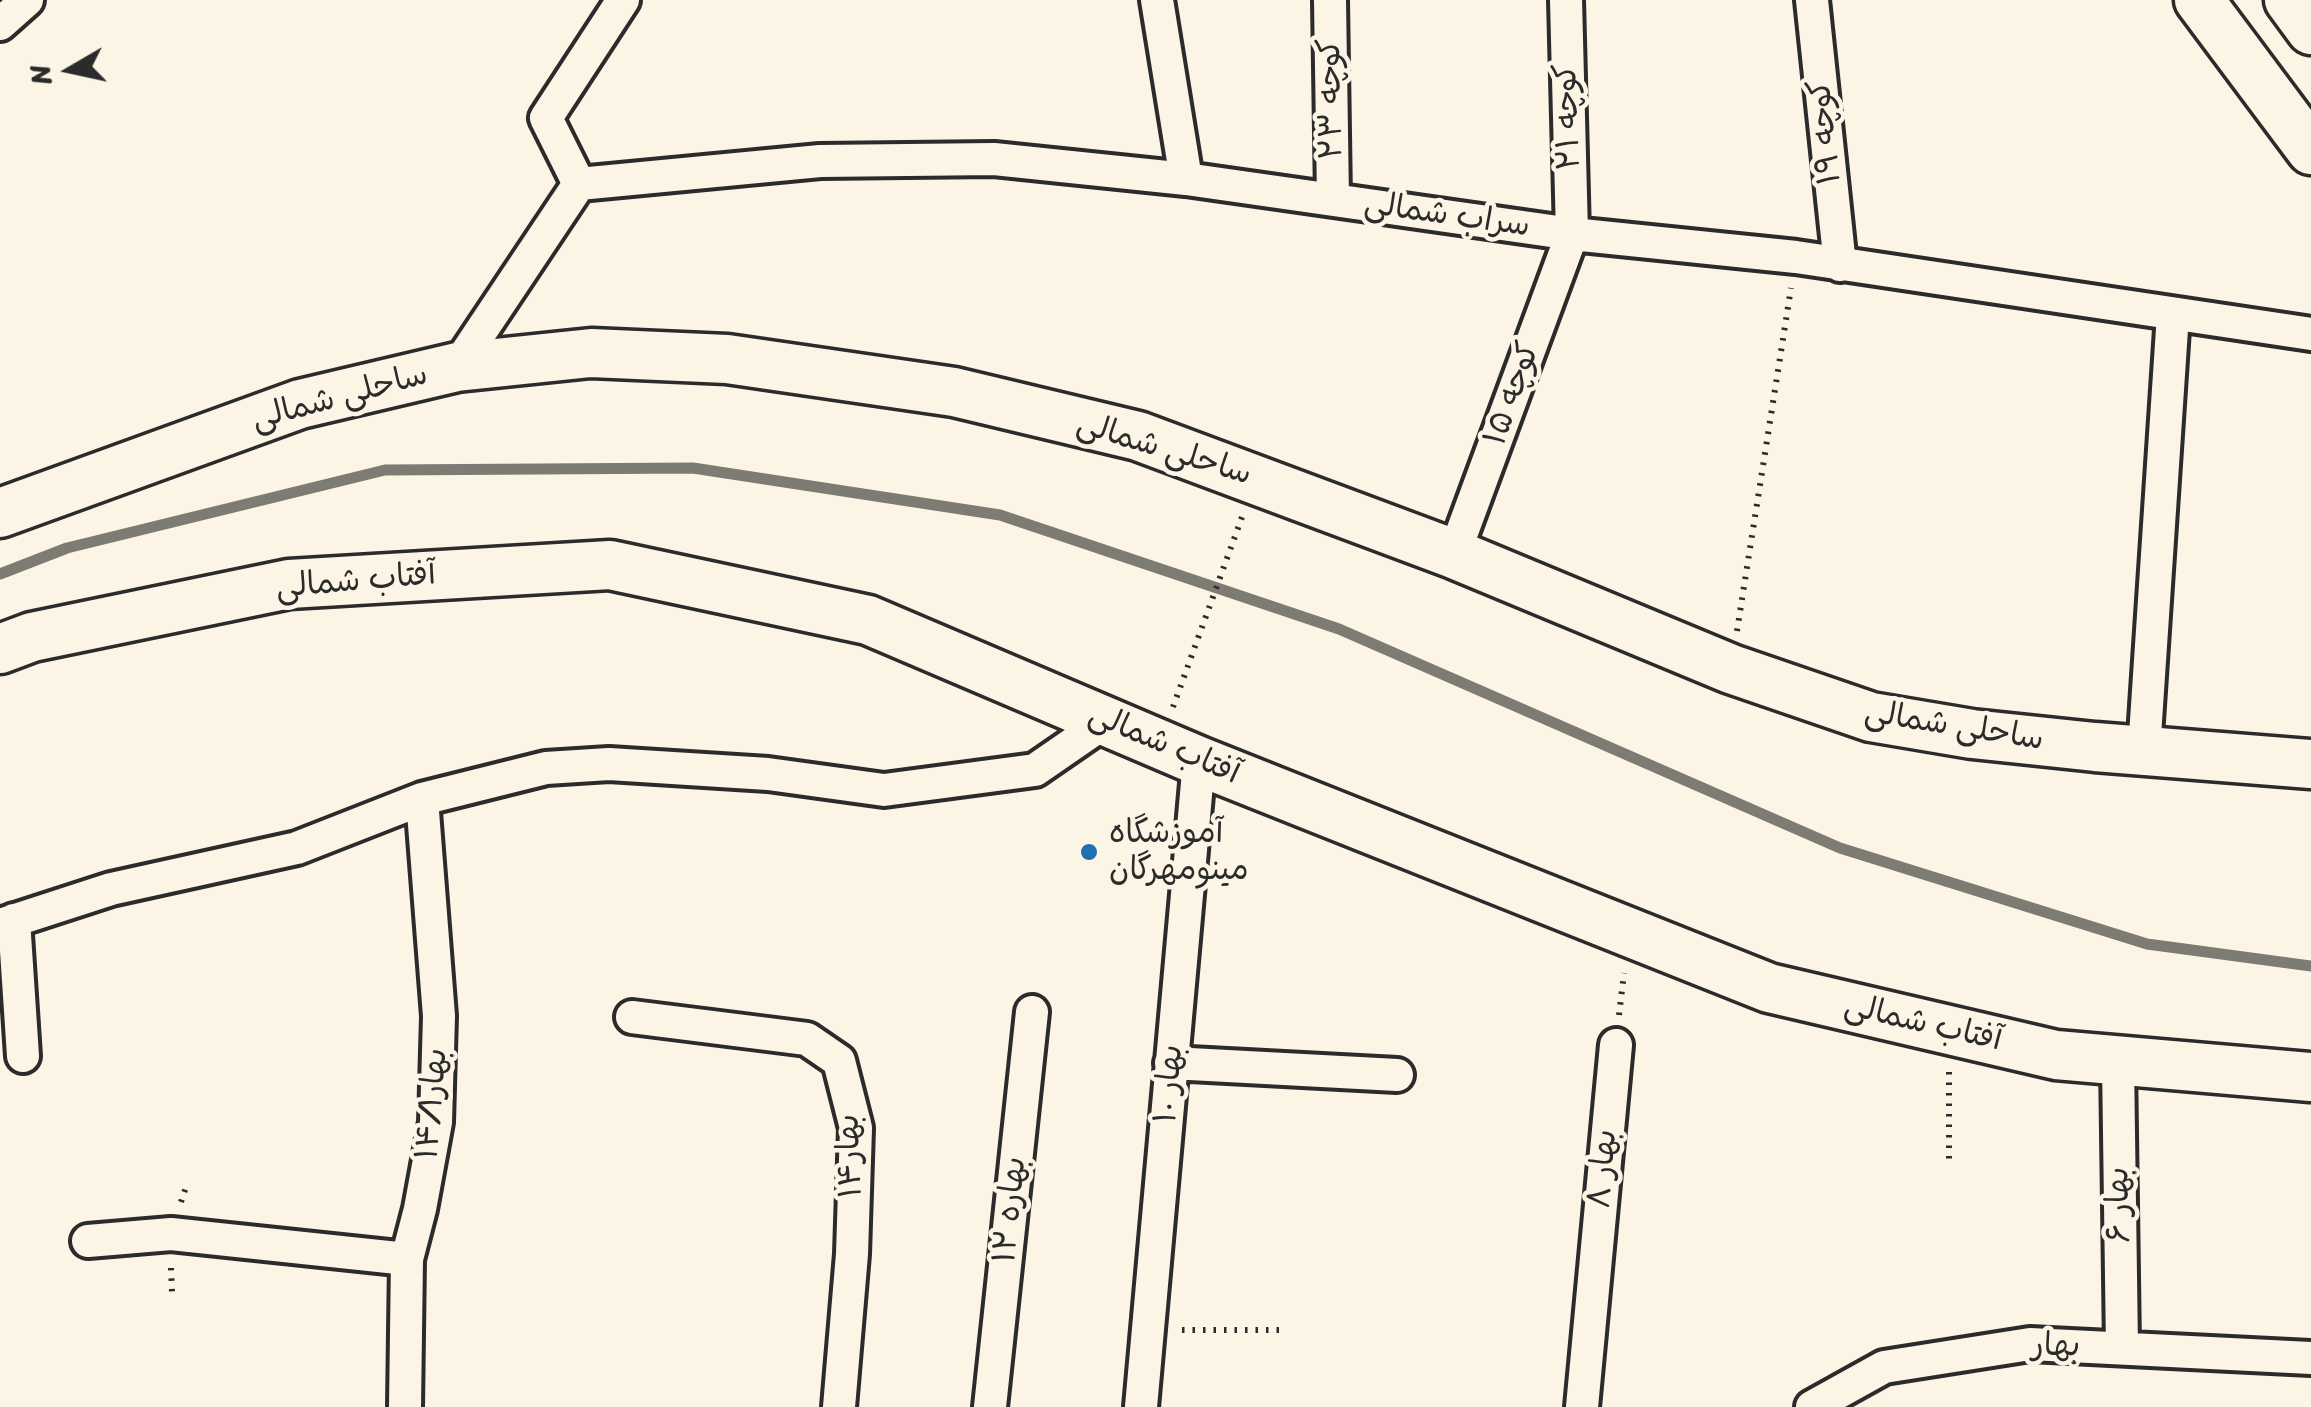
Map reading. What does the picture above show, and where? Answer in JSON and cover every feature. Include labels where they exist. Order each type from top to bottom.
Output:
[{"type":"street","points":[[0,24],[27,0]]},
{"type":"street","points":[[457,367],[579,184],[546,118],[623,0]]},
{"type":"street","points":[[1157,0],[1186,179]]},
{"type":"street","name":"کوچه ۲۳","points":[[1330,0],[1333,199]]},
{"type":"street","name":"کوچه ۲۱","points":[[1566,0],[1572,234]]},
{"type":"street","name":"کوچه ۱۹","points":[[1812,0],[1840,264]]},
{"type":"street","points":[[2199,0],[2311,150]]},
{"type":"street","name":"سراب شمالی","points":[[579,184],[820,161],[994,159],[1186,179],[1572,234],[1796,257],[2311,334]]},
{"type":"street","name":"کوچه ۱۵","points":[[1454,554],[1572,234]]},
{"type":"street","points":[[2144,751],[2173,314]]},
{"type":"street","name":"ساحلی شمالی","points":[[0,513],[300,404],[457,367],[591,353],[727,358],[954,392],[1138,436],[1454,554],[1731,669],[1871,717],[1972,734],[2311,764]]},
{"type":"street","name":"آفتاب شمالی","points":[[0,648],[32,637],[289,584],[610,565],[868,620],[1179,752],[1769,988],[2056,1056],[2311,1077]]},
{"type":"street","points":[[23,1056],[7,922],[111,889],[297,848],[422,799],[546,768],[609,764],[768,774],[884,790],[1035,770],[1106,721]]},
{"type":"street","name":"بهار ۱۰","points":[[1141,1407],[1172,1063],[1179,752]]},
{"type":"street","name":"بهار۱۴/۱","points":[[405,1407],[407,1259],[436,1122],[440,1016],[422,799]]},
{"type":"street","name":"بهاره ۱۲","points":[[990,1407],[1032,1012]]},
{"type":"street","name":"بهار۱۴","points":[[632,1017],[807,1039],[839,1061],[856,1128],[852,1254],[838,1407]]},
{"type":"street","name":"بهار ۸","points":[[1582,1407],[1616,1046]]},
{"type":"street","name":"بهار ۶","points":[[2118,1061],[2122,1348]]},
{"type":"street","points":[[1172,1063],[1397,1074]]},
{"type":"street","points":[[88,1241],[171,1234],[407,1259]]},
{"type":"street","name":"بهار","points":[[1812,1407],[1884,1368],[2030,1344],[2311,1358]]},
{"type":"path","points":[[1731,669],[1796,257]]},
{"type":"path","points":[[1179,752],[1195,650],[1242,516]]},
{"type":"path","points":[[1616,1046],[1628,932]]},
{"type":"path","points":[[1948,1030],[1949,1160]]},
{"type":"path","points":[[1148,1330],[1281,1330]]},
{"type":"waterway","points":[[0,574],[67,548],[385,470],[693,468],[1000,515],[1339,629],[1840,848],[2147,944],[2311,966]]},
{"type":"place","name":"آموزشگاه مینومهرگان","points":[[1089,852]]}]
